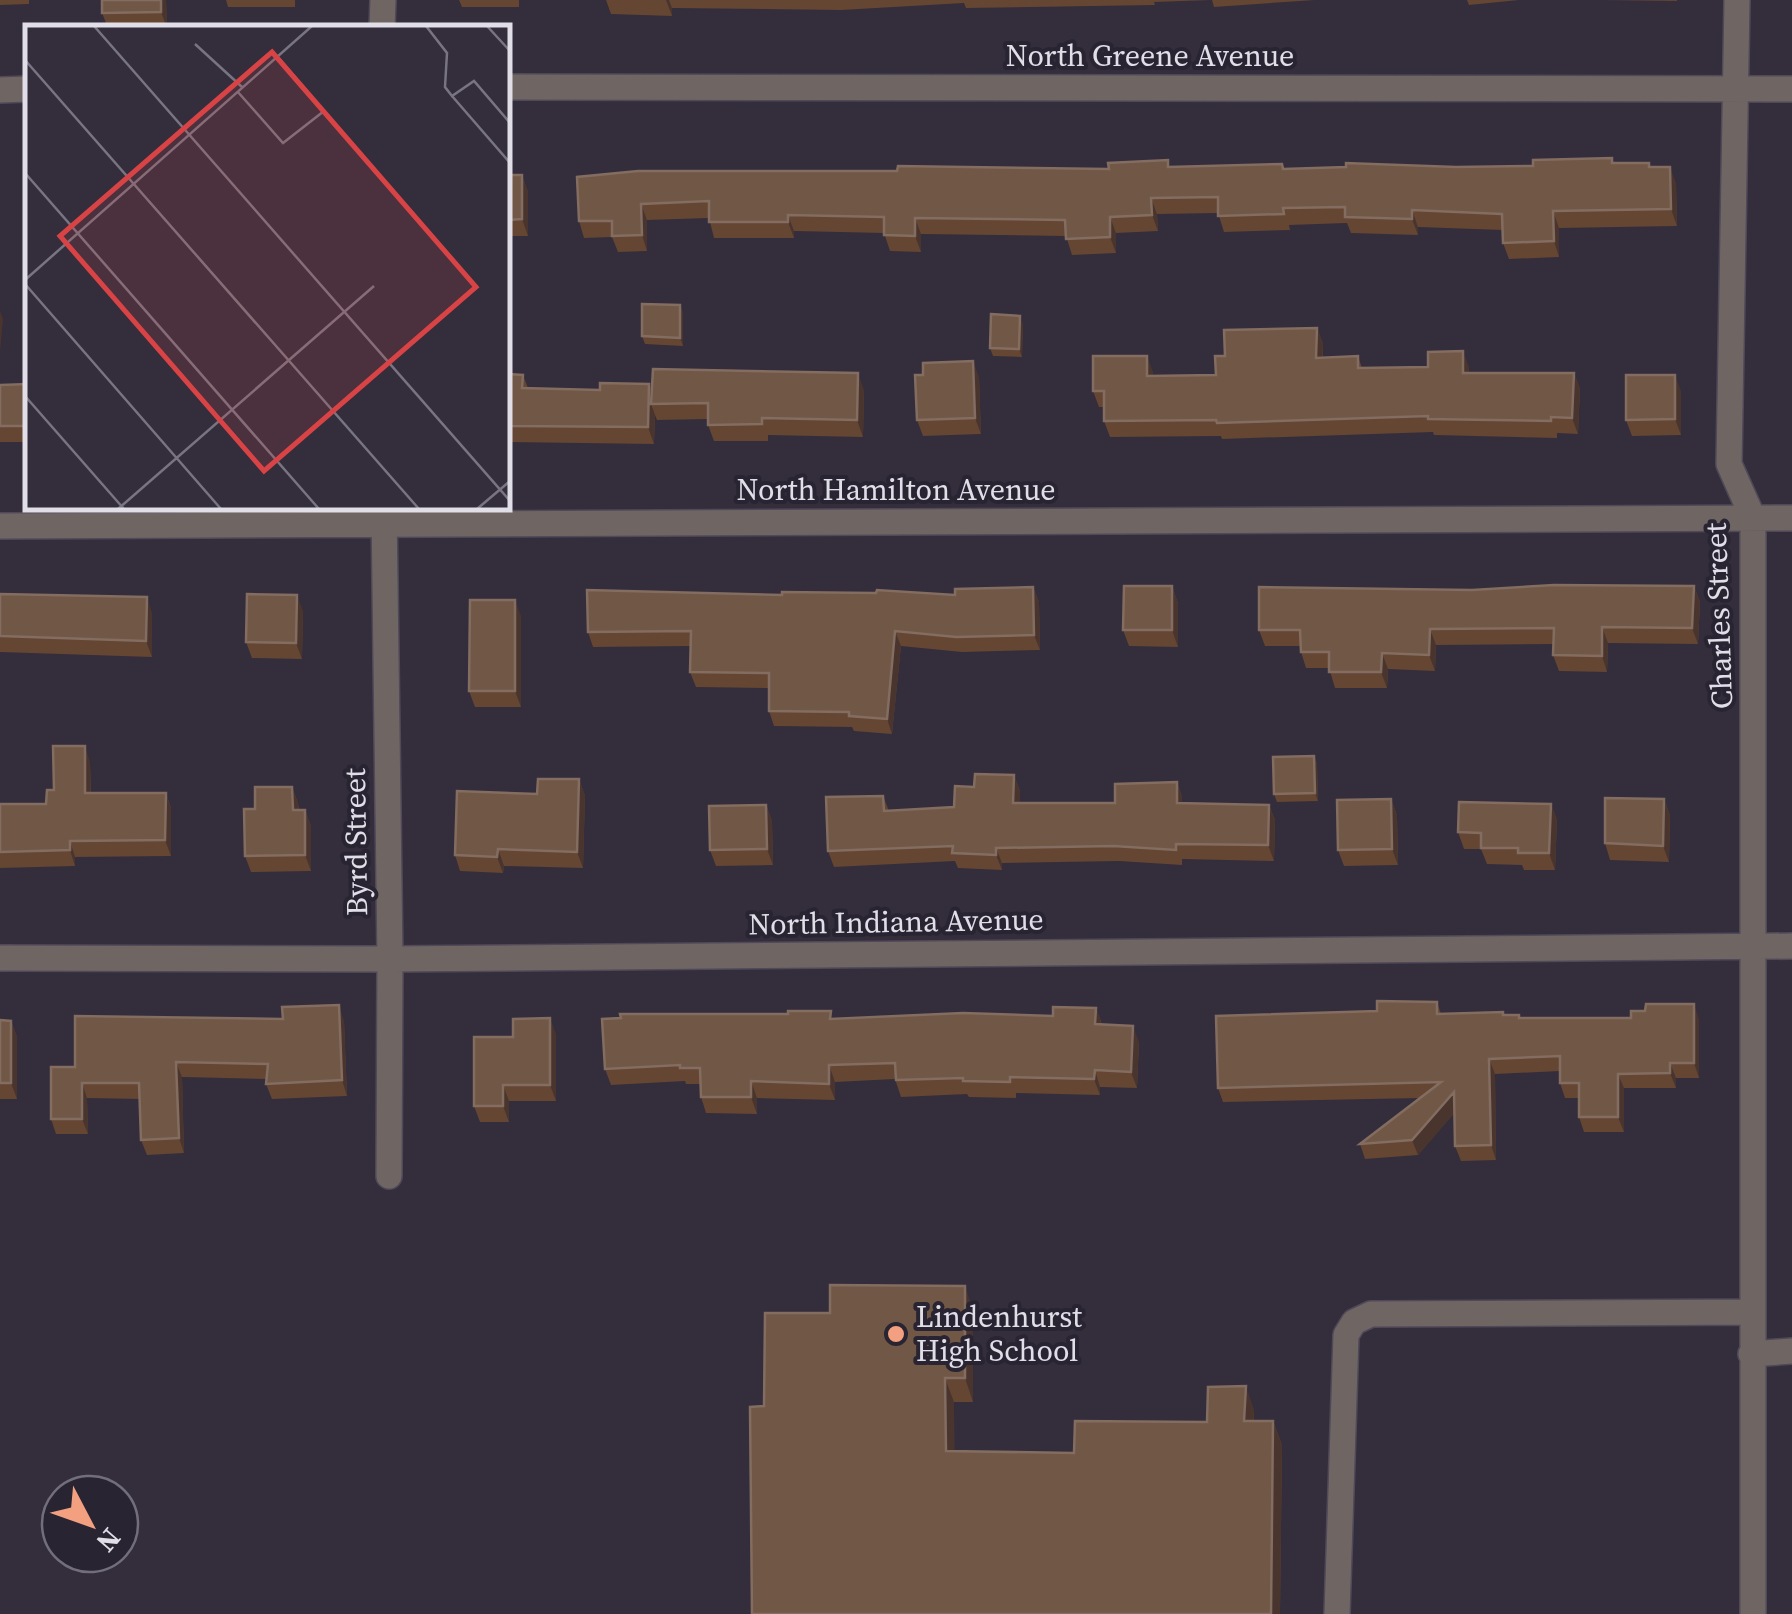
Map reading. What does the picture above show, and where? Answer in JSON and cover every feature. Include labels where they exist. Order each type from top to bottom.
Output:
[{"type":"street","points":[[382,25],[383,0]]},
{"type":"street","name":"Charles Street","points":[[1737,0],[1729,464],[1753,518],[1752,1614]]},
{"type":"street","name":"North Greene Avenue","points":[[510,87],[1792,89]]},
{"type":"street","name":"North Hamilton Avenue","points":[[0,526],[384,516],[1792,518]]},
{"type":"street","name":"Byrd Street","points":[[384,516],[389,1176]]},
{"type":"street","name":"North Indiana Avenue","points":[[0,958],[390,959],[1792,946]]},
{"type":"street","points":[[1337,1614],[1346,1334],[1354,1322],[1371,1314],[1752,1312]]},
{"type":"street","points":[[1751,1354],[1792,1351]]},
{"type":"building","points":[[102,0],[161,0],[161,12],[102,13]]},
{"type":"building","points":[[1612,158],[1612,163],[1670,167],[1671,209],[1553,211],[1554,241],[1503,243],[1502,214],[1412,210],[1412,219],[1345,217],[1345,207],[1283,208],[1284,214],[1218,216],[1218,197],[1151,198],[1152,215],[1110,217],[1110,237],[1066,239],[1065,220],[915,218],[915,236],[884,235],[884,217],[788,215],[788,222],[709,222],[709,201],[641,204],[642,235],[612,236],[612,221],[579,221],[577,177],[638,171],[897,171],[898,166],[1109,169],[1108,163],[1168,160],[1168,167],[1282,164],[1283,169],[1346,167],[1346,163],[1533,166],[1533,160]]},
{"type":"building","points":[[510,175],[522,175],[522,219],[510,220]]},
{"type":"building","points":[[642,304],[680,305],[680,338],[642,336]]},
{"type":"building","points":[[991,314],[1020,316],[1019,349],[990,348]]},
{"type":"building","points":[[1317,328],[1316,358],[1358,356],[1358,368],[1428,367],[1428,352],[1463,351],[1463,373],[1574,373],[1572,418],[1104,421],[1104,391],[1093,391],[1093,356],[1147,356],[1147,376],[1216,375],[1215,356],[1225,356],[1224,330]]},
{"type":"building","points":[[973,361],[975,418],[917,420],[915,375],[923,375],[923,363]]},
{"type":"building","points":[[653,369],[858,373],[857,420],[762,418],[762,424],[708,425],[708,403],[651,404]]},
{"type":"building","points":[[510,374],[523,375],[522,388],[600,390],[600,383],[649,384],[648,427],[510,426]]},
{"type":"building","points":[[1626,375],[1675,375],[1675,419],[1626,420]]},
{"type":"building","points":[[25,384],[25,426],[0,426],[0,385]]},
{"type":"building","points":[[1554,585],[1694,586],[1692,628],[1602,627],[1602,656],[1553,655],[1554,628],[1430,629],[1429,655],[1382,653],[1381,672],[1329,672],[1329,652],[1301,652],[1300,630],[1259,630],[1259,587],[1472,590]]},
{"type":"building","points":[[1124,586],[1172,586],[1172,630],[1123,630]]},
{"type":"building","points":[[1033,587],[1034,635],[956,637],[895,631],[887,719],[849,716],[849,712],[769,711],[769,673],[690,672],[691,631],[588,632],[587,590],[782,595],[877,590],[955,595],[955,589]]},
{"type":"building","points":[[0,594],[147,597],[146,641],[0,636]]},
{"type":"building","points":[[247,594],[297,595],[296,643],[246,642]]},
{"type":"building","points":[[470,600],[515,600],[515,691],[469,691]]},
{"type":"building","points":[[53,746],[85,746],[85,793],[166,793],[165,840],[70,841],[70,850],[0,852],[0,804],[46,804],[47,790],[54,790]]},
{"type":"building","points":[[1314,756],[1315,793],[1274,794],[1273,757]]},
{"type":"building","points":[[975,774],[1014,775],[1013,803],[1115,803],[1115,784],[1177,782],[1177,803],[1269,805],[1268,845],[1176,844],[1176,850],[1113,846],[996,848],[996,855],[952,853],[953,846],[828,851],[826,797],[883,796],[884,811],[954,807],[955,786],[974,787]]},
{"type":"building","points":[[538,779],[579,779],[577,852],[498,849],[497,857],[455,855],[457,791],[537,794]]},
{"type":"building","points":[[255,787],[292,787],[293,810],[305,810],[305,855],[245,856],[244,809],[255,809]]},
{"type":"building","points":[[1605,798],[1664,799],[1663,846],[1605,843]]},
{"type":"building","points":[[1391,799],[1392,849],[1338,850],[1337,800]]},
{"type":"building","points":[[1459,802],[1551,804],[1549,853],[1481,848],[1481,833],[1458,832]]},
{"type":"building","points":[[766,805],[767,849],[710,850],[709,806]]},
{"type":"building","points":[[1377,1001],[1437,1002],[1437,1014],[1503,1012],[1519,1018],[1631,1018],[1631,1011],[1645,1011],[1646,1004],[1694,1004],[1694,1063],[1670,1063],[1670,1073],[1618,1074],[1618,1117],[1579,1117],[1579,1083],[1560,1083],[1560,1056],[1489,1059],[1491,1145],[1455,1146],[1454,1092],[1412,1140],[1360,1144],[1441,1082],[1218,1088],[1216,1016],[1377,1011]]},
{"type":"building","points":[[339,1005],[342,1080],[266,1084],[268,1064],[176,1062],[179,1138],[141,1140],[139,1083],[82,1083],[82,1119],[51,1119],[51,1067],[75,1067],[75,1016],[283,1019],[282,1007]]},
{"type":"building","points":[[1053,1007],[1096,1008],[1095,1024],[1133,1026],[1131,1072],[1095,1070],[1094,1079],[1010,1077],[1010,1082],[963,1078],[896,1080],[895,1063],[829,1065],[829,1084],[751,1081],[751,1097],[701,1097],[700,1068],[680,1065],[605,1069],[602,1019],[621,1018],[620,1014],[831,1011],[830,1019],[963,1013],[1053,1016]]},
{"type":"building","points":[[550,1018],[550,1085],[503,1085],[503,1106],[474,1106],[474,1037],[513,1037],[513,1019]]},
{"type":"building","points":[[0,1020],[11,1021],[11,1083],[0,1083]]},
{"type":"building","points":[[830,1285],[965,1286],[965,1378],[945,1378],[946,1451],[1074,1453],[1075,1421],[1207,1422],[1208,1387],[1246,1386],[1244,1421],[1273,1421],[1271,1614],[752,1614],[750,1407],[764,1406],[765,1313],[830,1313]]},
{"type":"place","name":"Lindenhurst High School","points":[[896,1334]]}]
